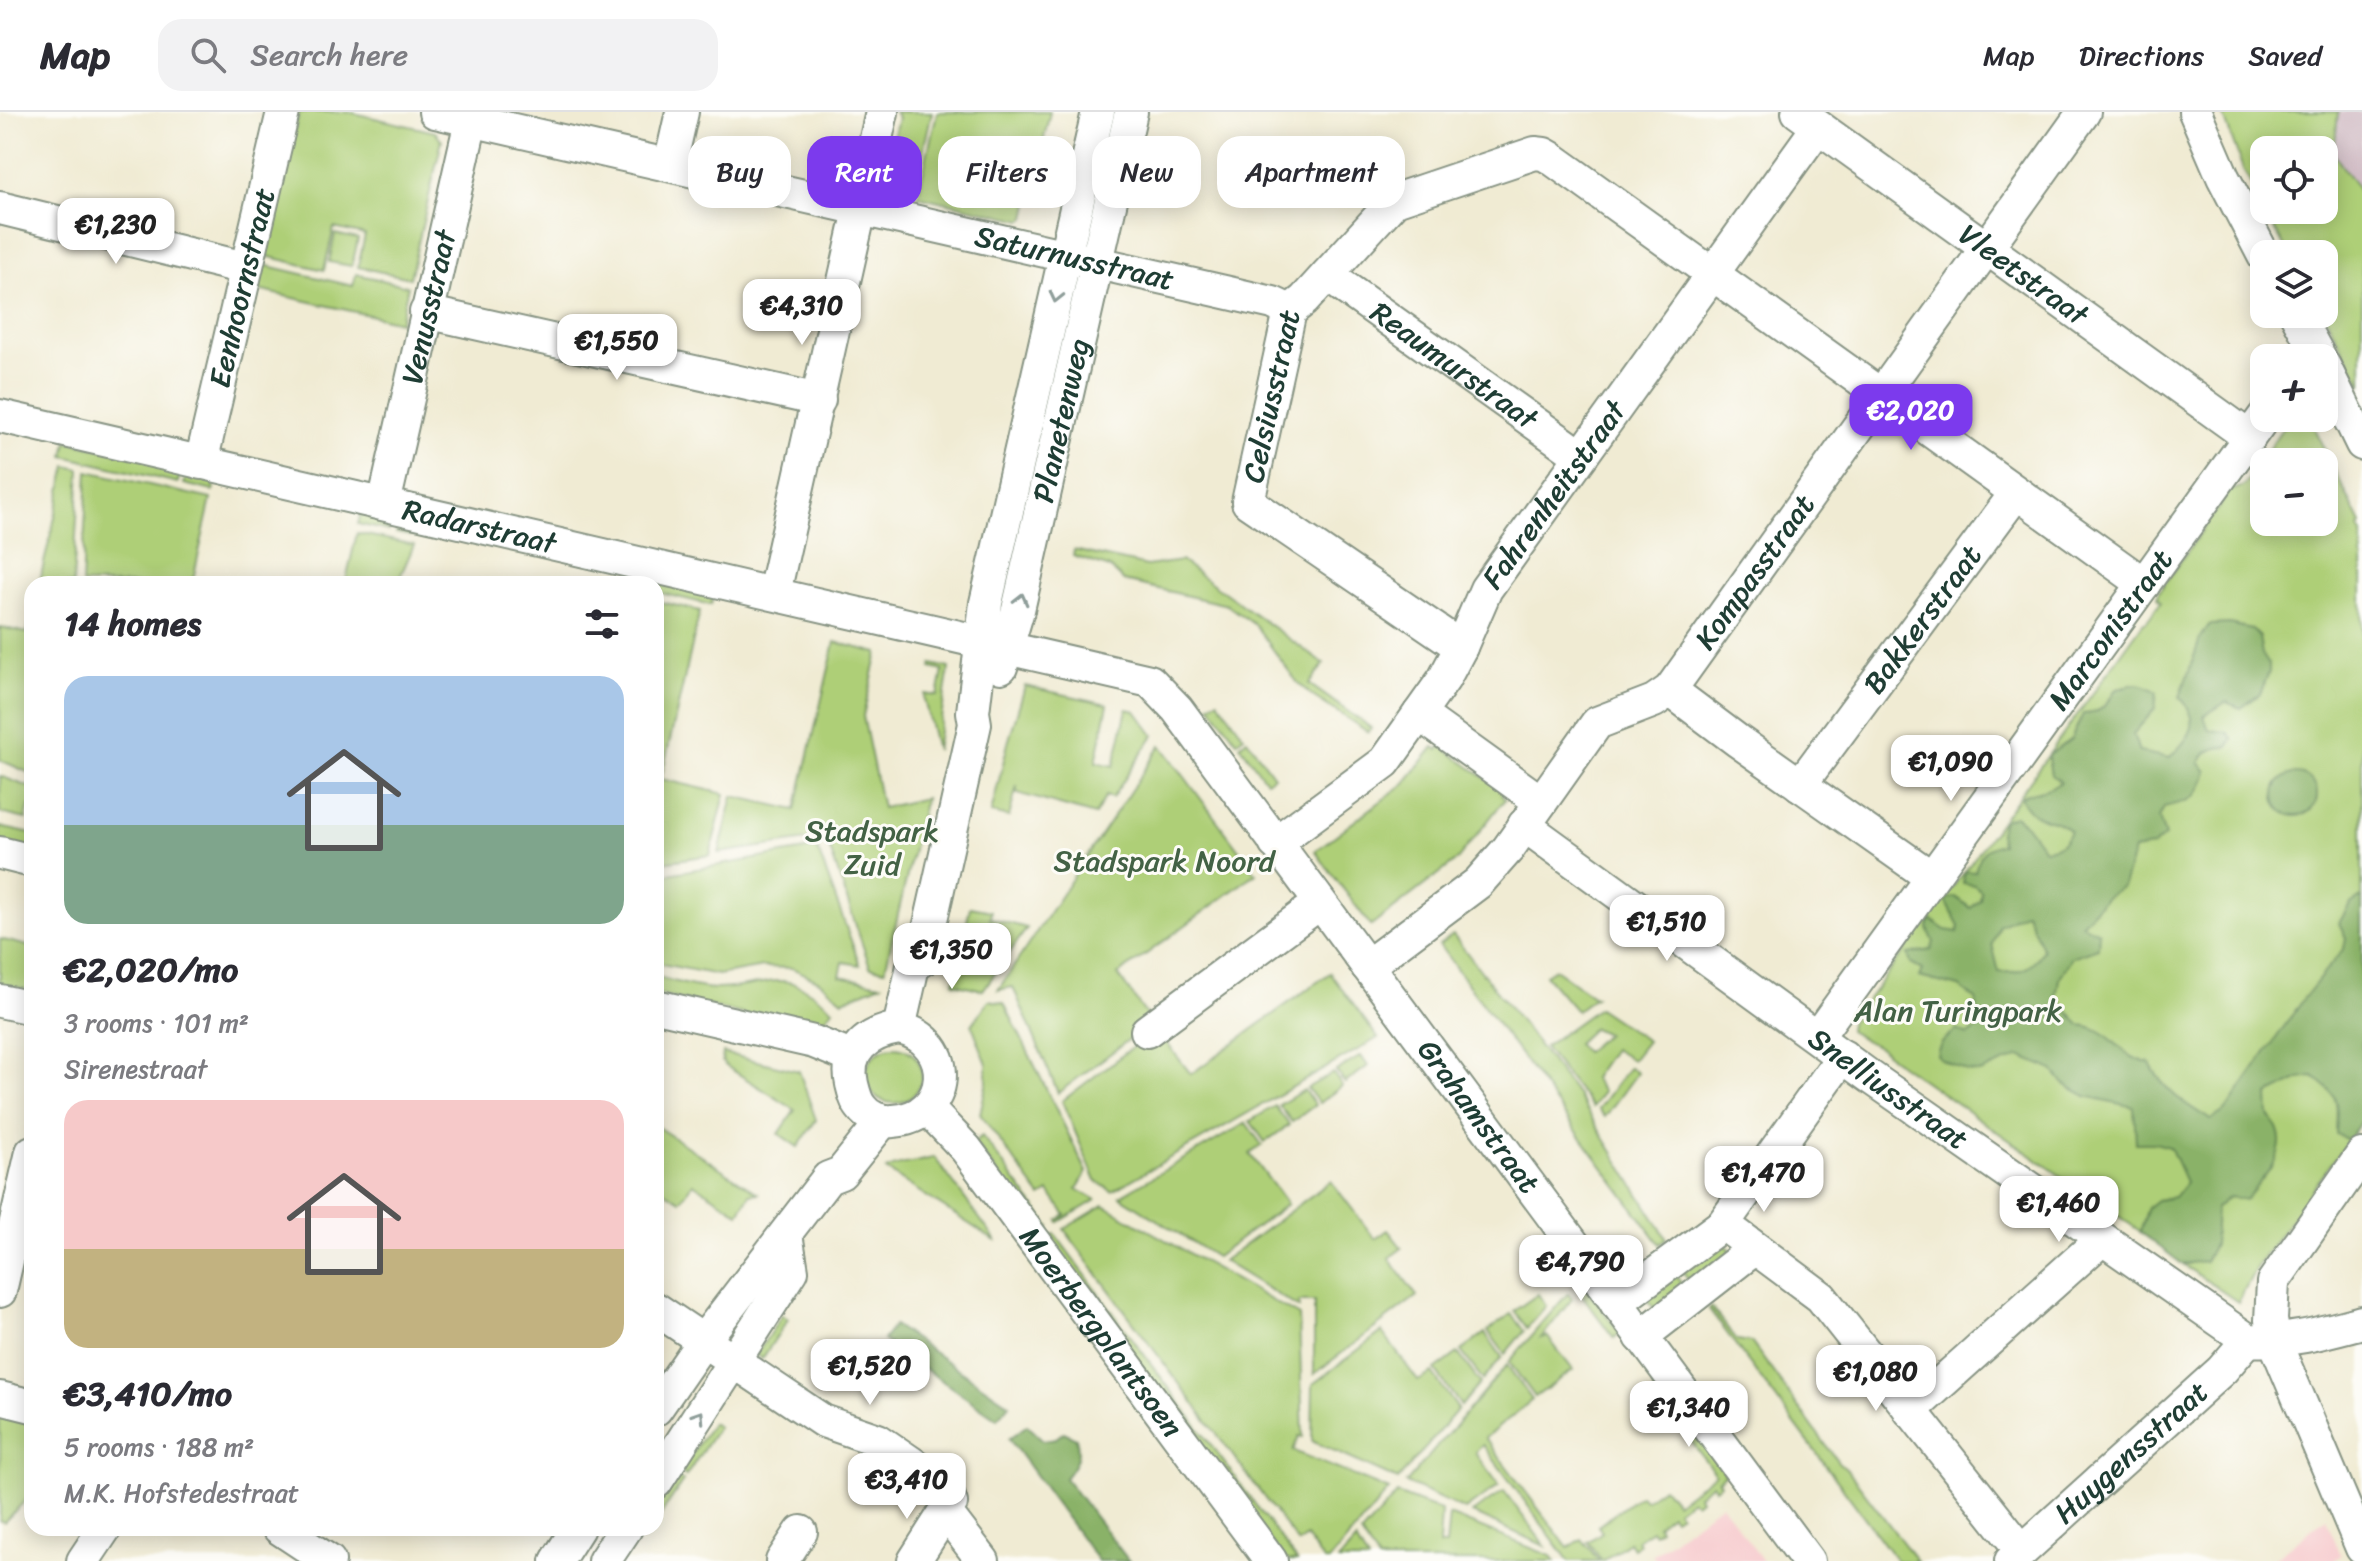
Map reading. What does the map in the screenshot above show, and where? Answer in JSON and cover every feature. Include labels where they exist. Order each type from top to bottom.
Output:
[{"type":"street","name":"Eenhoornstraat","points":[[201,463],[283,112]]},
{"type":"street","name":"Saturnusstraat","points":[[435,112],[472,116],[807,196]]},
{"type":"street","points":[[670,165],[682,112]]},
{"type":"street","points":[[877,136],[882,112]]},
{"type":"street","name":"Planetenweg","points":[[1081,259],[1098,112]]},
{"type":"street","name":"Planetenweg","points":[[909,1032],[913,966],[922,960],[975,724],[973,712],[994,645],[988,594],[1081,259],[1131,112]]},
{"type":"street","name":"Kompasstraat","points":[[1367,966],[1478,883],[1597,723],[1654,701],[1670,690],[2084,112]]},
{"type":"street","points":[[2195,112],[2223,177],[2256,240]]},
{"type":"street","name":"Venusstraat","points":[[384,504],[472,116]]},
{"type":"street","name":"Vleetstraat","points":[[1808,119],[1985,248],[2250,422]]},
{"type":"street","name":"Fahrenheitstraat","points":[[1275,843],[1385,762],[1444,679],[1486,589],[1712,274],[1808,119]]},
{"type":"street","name":"Celsiusstraat","points":[[1461,647],[1248,502],[1290,311],[1304,300],[1395,200],[1535,153],[1551,158],[1712,274]]},
{"type":"street","points":[[0,208],[245,268]]},
{"type":"street","points":[[774,593],[862,208]]},
{"type":"street","name":"Saturnusstraat","points":[[862,208],[1273,303],[1290,311]]},
{"type":"street","points":[[1712,274],[2144,584]]},
{"type":"street","name":"Reaumurstraat","points":[[1327,275],[1581,456]]},
{"type":"street","points":[[426,312],[819,400]]},
{"type":"street","points":[[2338,395],[2362,444]]},
{"type":"street","name":"Radarstraat","points":[[0,416],[994,645]]},
{"type":"street","name":"Marconistraat","points":[[1616,1303],[1723,1224],[1931,877],[2253,432]]},
{"type":"street","name":"Bakkerstraat","points":[[1800,785],[2016,493]]},
{"type":"street","name":"Grahamstraat","points":[[994,645],[1150,681],[1177,709],[1808,1561]]},
{"type":"street","points":[[1670,690],[1931,877]]},
{"type":"street","name":"Snelliusstraat","points":[[1419,714],[1533,813],[1830,1046],[2102,1239],[2262,1341]]},
{"type":"street","points":[[0,853],[24,859]]},
{"type":"street","points":[[1147,1031],[1320,903]]},
{"type":"street","points":[[0,1001],[24,1006]]},
{"type":"street","points":[[664,1008],[814,1042],[851,1057]]},
{"type":"street","points":[[884,1031],[909,1032],[930,1044],[937,1056],[940,1083],[927,1108],[913,1118],[872,1115],[850,1075],[851,1057],[859,1046],[884,1031]]},
{"type":"street","name":"Moerbergplantsoen","points":[[927,1108],[966,1149],[1271,1561]]},
{"type":"street","points":[[664,1397],[703,1341],[828,1178],[828,1161],[872,1115]]},
{"type":"street","points":[[2362,1155],[2273,1282],[2271,1320],[2262,1341],[2362,1548]]},
{"type":"street","points":[[0,1291],[10,1204],[24,1171]]},
{"type":"street","points":[[1723,1224],[1821,1297],[2017,1556]]},
{"type":"street","points":[[664,1470],[792,1271],[786,1234]]},
{"type":"street","points":[[1910,1411],[2102,1239]]},
{"type":"street","points":[[1641,1337],[1754,1249]]},
{"type":"street","points":[[664,1314],[823,1421],[878,1440],[945,1486],[951,1503],[947,1514],[914,1561]]},
{"type":"street","points":[[2262,1341],[2308,1337],[2362,1322]]},
{"type":"street","name":"Huygensstraat","points":[[2017,1556],[2222,1370],[2262,1341]]},
{"type":"street","points":[[0,1398],[24,1404]]},
{"type":"street","points":[[947,1514],[983,1561]]},
{"type":"street","points":[[782,1561],[801,1532]]},
{"type":"street","points":[[83,1561],[100,1536]]},
{"type":"street","points":[[557,1561],[573,1536]]},
{"type":"street","points":[[604,1561],[621,1536]]},
{"type":"street","points":[[286,1538],[329,1561]]},
{"type":"shaded area","points":[[2338,112],[2362,112],[2362,195],[2338,160]]},
{"type":"shaded area","points":[[1721,1504],[1763,1561],[1657,1561],[1652,1555]]},
{"type":"shaded area","points":[[2326,1518],[2341,1555],[2333,1561],[2271,1561]]},
{"type":"green space","points":[[299,112],[349,112],[435,132],[442,140],[410,278],[358,267],[365,235],[334,228],[324,270],[266,256]]},
{"type":"green space","points":[[894,112],[932,112],[922,155],[922,136],[894,136],[898,118]]},
{"type":"green space","points":[[937,112],[1050,112],[1045,136],[938,136],[938,201],[922,197],[922,178]]},
{"type":"green space","points":[[2222,112],[2338,112],[2336,136],[2250,136],[2250,182]]},
{"type":"green space","points":[[2338,160],[2362,195],[2362,385],[2331,328],[2338,328],[2338,240],[2281,240],[2272,224],[2338,224]]},
{"type":"green space","points":[[970,208],[1028,208],[1023,220]]},
{"type":"green space","points":[[335,234],[358,239],[352,266],[329,262]]},
{"type":"green space","points":[[264,265],[353,286],[356,274],[408,286],[400,322],[258,290]]},
{"type":"green space","points":[[2280,432],[2316,432],[2324,448],[2269,448]]},
{"type":"green space","points":[[67,441],[181,467],[178,483],[64,456]]},
{"type":"green space","points":[[67,466],[80,469],[73,576],[41,576]]},
{"type":"green space","points":[[188,469],[217,475],[213,491],[184,484]]},
{"type":"green space","points":[[88,471],[211,499],[194,576],[82,576]]},
{"type":"green space","name":"Alan Turingpark","points":[[2250,477],[2250,536],[2338,536],[2338,477],[2361,524],[2362,534],[2362,929],[2348,1140],[2256,1268],[2238,1302],[1885,1051],[1849,1031],[1850,1023],[2161,602],[2157,598],[2158,593],[2230,491],[2244,486]]},
{"type":"green space","points":[[362,509],[392,515],[389,531],[358,524]]},
{"type":"green space","points":[[400,517],[428,524],[425,539],[396,533]]},
{"type":"green space","points":[[357,533],[414,545],[400,576],[347,576]]},
{"type":"green space","points":[[1074,550],[1147,566],[1181,561],[1324,664],[1309,684],[1371,728],[1368,732],[1311,695],[1297,682],[1255,625],[1227,605],[1124,581],[1110,568],[1073,556]]},
{"type":"green space","points":[[664,577],[715,589],[711,605],[664,594]]},
{"type":"green space","name":"Stadspark Zuid","points":[[664,603],[700,611],[664,766]]},
{"type":"green space","points":[[2229,624],[2252,629],[2259,637],[2262,654],[2269,665],[2260,694],[2241,708],[2226,702],[2204,716],[2209,730],[2227,732],[2233,739],[2228,747],[2207,752],[2200,764],[2207,771],[2201,788],[2193,797],[2164,807],[2159,818],[2165,836],[2152,847],[2134,850],[2123,886],[2105,898],[2081,924],[2099,932],[2098,948],[2072,957],[2059,979],[2056,997],[2080,1025],[2101,1032],[2130,1055],[2150,1063],[2168,1089],[2211,1120],[2226,1110],[2304,998],[2344,948],[2346,938],[2339,923],[2350,904],[2362,897],[2362,1120],[2348,1140],[2336,1134],[2337,1114],[2333,1095],[2313,1077],[2300,1079],[2268,1095],[2269,1116],[2280,1138],[2276,1159],[2246,1200],[2229,1197],[2216,1208],[2214,1245],[2205,1261],[2182,1264],[2140,1232],[2148,1207],[2157,1200],[2174,1197],[2186,1182],[2170,1147],[2136,1143],[2134,1107],[2086,1096],[2064,1084],[2053,1070],[2020,1056],[1980,1073],[1941,1060],[1938,1051],[1947,1038],[1957,1030],[1968,1035],[1980,1027],[1976,999],[1959,987],[1919,977],[1922,970],[1911,964],[1908,954],[1931,950],[1934,942],[1928,929],[1930,919],[1946,930],[1958,932],[1959,926],[1945,899],[1955,897],[1971,908],[1980,900],[1981,891],[1974,885],[1963,883],[1965,871],[1975,872],[1983,853],[2001,844],[1999,832],[2003,820],[2015,816],[2044,849],[2057,846],[2065,839],[2070,831],[2031,812],[2020,797],[2061,782],[2051,775],[2048,756],[2071,739],[2083,714],[2103,708],[2115,690],[2132,685],[2146,686],[2157,692],[2155,709],[2133,734],[2139,752],[2169,758],[2177,750],[2188,736],[2192,722],[2191,714],[2180,697],[2200,639],[2209,625]],"holes":[[[2026,912],[2043,950],[2025,968],[1999,972],[1992,944],[1999,925]]]},
{"type":"green space","points":[[0,627],[24,632],[24,770],[0,760]]},
{"type":"green space","name":"Stadspark Zuid","points":[[835,642],[878,653],[863,716],[882,808],[925,798],[885,970],[870,967],[823,829],[812,833],[814,839],[719,853],[733,796],[796,810]]},
{"type":"green space","points":[[932,664],[949,668],[936,750],[924,699],[925,694],[938,696],[943,671],[931,668]]},
{"type":"green space","points":[[1025,686],[1108,704],[1096,762],[1114,766],[1127,709],[1136,711],[1154,735],[1112,798],[1106,796],[1095,815],[1017,793],[1017,786],[1009,817],[991,813]]},
{"type":"green space","points":[[1218,700],[1244,736],[1237,741],[1210,705]]},
{"type":"green space","points":[[1247,739],[1274,776],[1266,781],[1240,745]]},
{"type":"green space","name":"Stadspark Noord","points":[[1161,745],[1256,873],[1118,975],[1150,1020],[1144,1028],[1058,1093],[1013,987],[998,990]]},
{"type":"green space","points":[[1441,746],[1503,791],[1501,795],[1505,799],[1457,860],[1371,926],[1315,851],[1405,783],[1434,747],[1438,750]]},
{"type":"green space","points":[[2296,774],[2311,780],[2317,795],[2311,810],[2296,816],[2281,810],[2275,795],[2281,780]]},
{"type":"green space","points":[[0,776],[24,785],[24,819],[0,813]]},
{"type":"green space","name":"Stadspark Zuid","points":[[664,780],[725,794],[710,855],[664,862]]},
{"type":"green space","points":[[0,827],[24,832],[24,848],[0,842]]},
{"type":"green space","name":"Stadspark Zuid","points":[[817,848],[860,965],[843,962],[840,976],[881,984],[843,1000],[818,980],[792,968],[763,967],[718,975],[664,965],[664,875]]},
{"type":"green space","name":"Stadspark Noord","points":[[970,907],[991,911],[990,918],[1027,928],[983,990],[954,983]]},
{"type":"green space","points":[[1453,935],[1578,1096],[1667,1239],[1660,1244],[1439,945]]},
{"type":"green space","points":[[0,939],[24,945],[24,989],[0,983]]},
{"type":"green space","points":[[1555,969],[1595,997],[1576,1011],[1545,975]]},
{"type":"green space","points":[[1330,973],[1378,1038],[1112,1191],[1096,1181],[1062,1101],[1149,1035],[1159,1033],[1191,1074]]},
{"type":"green space","points":[[664,979],[717,989],[777,981],[800,986],[833,1009],[816,1031],[664,996]]},
{"type":"green space","points":[[989,1000],[1004,1003],[1087,1172],[1077,1189],[1096,1200],[1059,1222],[1066,1215],[1049,1192],[1041,1197],[980,1114],[987,1064],[972,1025]]},
{"type":"green space","points":[[1598,1008],[1647,1041],[1632,1060],[1613,1049],[1593,1078],[1603,1092],[1592,1107],[1544,1047]],"holes":[[[1593,1028],[1606,1034],[1585,1052],[1576,1044]]]},
{"type":"green space","points":[[894,1047],[914,1055],[922,1075],[914,1095],[894,1103],[874,1095],[866,1075],[874,1055]]},
{"type":"green space","points":[[723,1053],[799,1071],[816,1120],[798,1147],[779,1134],[795,1110],[726,1066],[722,1061]]},
{"type":"green space","points":[[1361,1056],[1368,1066],[1345,1083],[1336,1071]]},
{"type":"green space","points":[[1629,1067],[1637,1073],[1605,1117],[1598,1109]]},
{"type":"green space","points":[[1333,1073],[1342,1086],[1319,1103],[1307,1088]]},
{"type":"green space","points":[[1304,1090],[1315,1105],[1292,1122],[1279,1105]]},
{"type":"green space","points":[[1275,1106],[1289,1125],[1265,1142],[1250,1121]]},
{"type":"green space","points":[[1246,1123],[1262,1145],[1250,1154],[1287,1204],[1216,1257],[1120,1196]]},
{"type":"green space","points":[[664,1131],[758,1193],[750,1194],[739,1213],[693,1183],[680,1201],[664,1191]]},
{"type":"green space","points":[[982,1136],[1050,1227],[1041,1233],[974,1142]]},
{"type":"green space","points":[[934,1157],[997,1242],[886,1170]]},
{"type":"green space","points":[[1331,1181],[1375,1239],[1388,1230],[1402,1248],[1389,1258],[1417,1296],[1314,1374],[1314,1302],[1299,1302],[1299,1308],[1223,1261]]},
{"type":"green space","points":[[1104,1205],[1299,1316],[1303,1437],[1299,1436],[1293,1451],[1389,1490],[1329,1561],[1324,1561],[1306,1537],[1298,1543],[1064,1229]]},
{"type":"green space","points":[[1055,1234],[1297,1561],[1285,1561],[1046,1239]]},
{"type":"green space","points":[[1715,1242],[1725,1244],[1732,1251],[1694,1286],[1679,1267]]},
{"type":"green space","points":[[1673,1272],[1687,1291],[1657,1312],[1644,1294]]},
{"type":"green space","points":[[1584,1285],[1620,1333],[1614,1338],[1579,1291]]},
{"type":"green space","points":[[1568,1293],[1572,1299],[1541,1338],[1547,1336],[1573,1370],[1535,1397],[1509,1362]]},
{"type":"green space","points":[[1538,1294],[1546,1306],[1527,1328],[1514,1311]]},
{"type":"green space","points":[[1711,1307],[1737,1340],[1751,1342],[1839,1463],[1917,1561],[1897,1561],[1709,1309]]},
{"type":"green space","points":[[1511,1314],[1524,1331],[1505,1354],[1488,1331]]},
{"type":"green space","points":[[782,1315],[788,1319],[762,1359],[756,1355]]},
{"type":"green space","points":[[894,1325],[1009,1404],[997,1419],[883,1340]]},
{"type":"green space","points":[[1382,1332],[1418,1381],[1432,1373],[1458,1409],[1398,1480],[1312,1441],[1313,1384]]},
{"type":"green space","points":[[1485,1333],[1502,1357],[1483,1380],[1461,1351]]},
{"type":"green space","points":[[1458,1353],[1480,1383],[1461,1406],[1435,1370]]},
{"type":"green space","points":[[1507,1365],[1532,1400],[1485,1438],[1568,1548],[1582,1539],[1599,1561],[1569,1561],[1483,1445],[1475,1452],[1499,1485],[1465,1510],[1406,1483]]},
{"type":"green space","points":[[1659,1385],[1725,1474],[1718,1480],[1720,1484],[1715,1488],[1712,1484],[1698,1495],[1700,1499],[1695,1503],[1691,1499],[1677,1510],[1680,1514],[1674,1518],[1671,1514],[1657,1525],[1659,1529],[1654,1533],[1651,1530],[1637,1540],[1639,1544],[1633,1548],[1629,1542],[1602,1561],[1588,1542],[1602,1532],[1598,1526],[1640,1495],[1645,1500],[1663,1487],[1676,1503],[1715,1474],[1653,1389]]},
{"type":"green space","points":[[0,1415],[24,1420],[24,1502],[4,1522],[0,1521]]},
{"type":"green space","points":[[712,1423],[718,1427],[686,1476],[680,1472]]},
{"type":"green space","points":[[1027,1425],[1043,1440],[1056,1438],[1064,1432],[1076,1438],[1076,1460],[1065,1478],[1129,1561],[1098,1561],[1009,1439]]},
{"type":"green space","points":[[676,1477],[683,1481],[664,1510],[664,1496]]},
{"type":"green space","points":[[1504,1491],[1545,1546],[1472,1513]]},
{"type":"green space","points":[[1397,1494],[1441,1511],[1439,1546],[1446,1546],[1449,1515],[1551,1556],[1555,1561],[1378,1561],[1361,1534]]},
{"type":"green space","points":[[1356,1541],[1368,1561],[1338,1561]]}]
